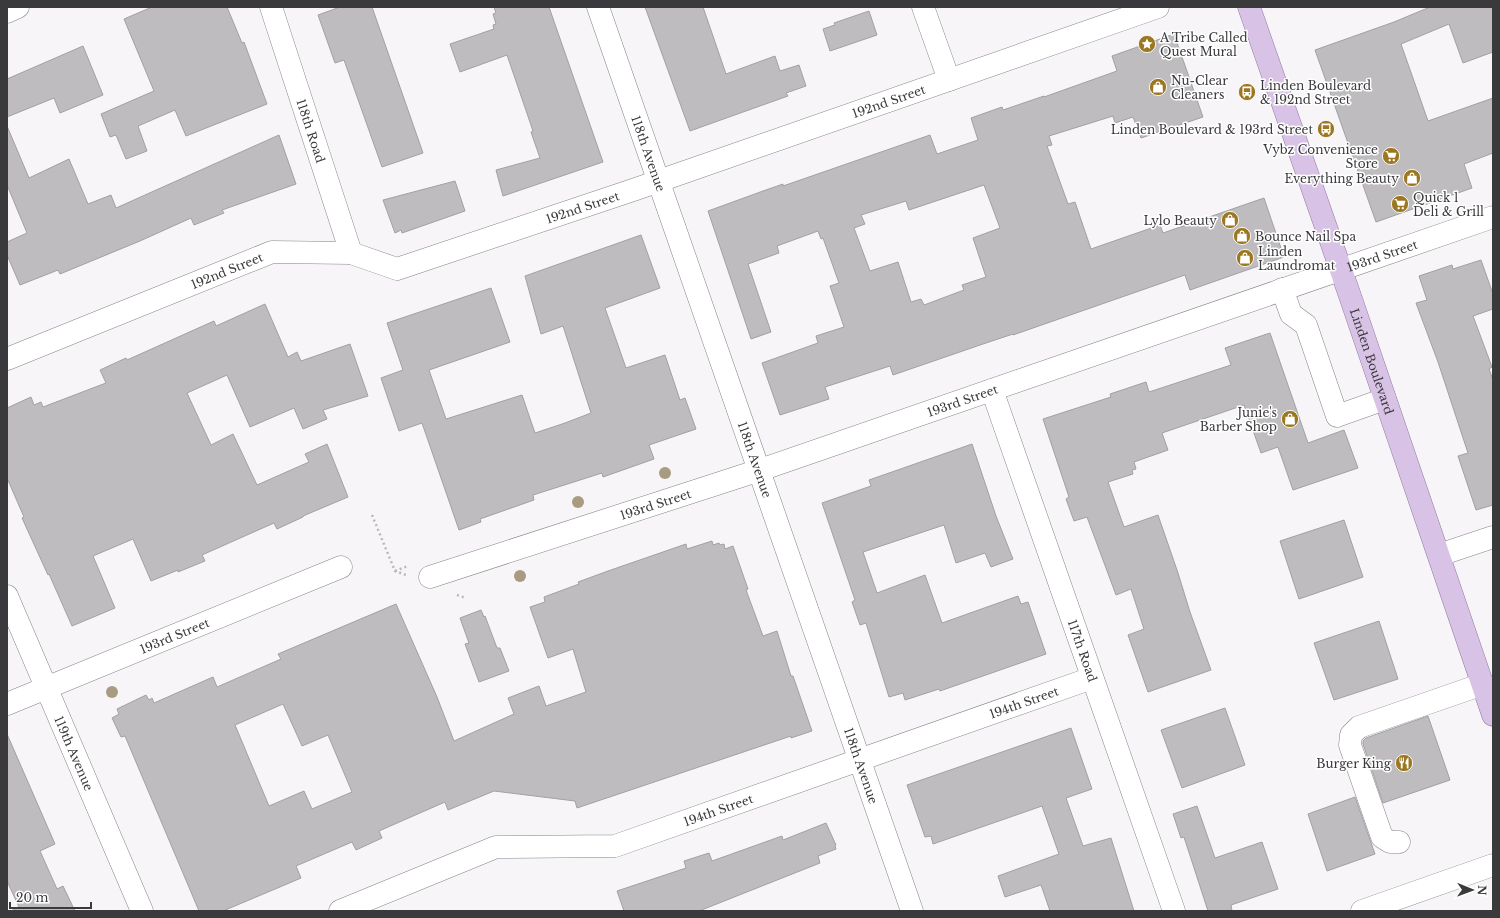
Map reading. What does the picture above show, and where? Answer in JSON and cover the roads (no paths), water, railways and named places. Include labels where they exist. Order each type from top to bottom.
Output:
[{"type":"main road","name":"Linden Boulevard","points":[[1249,7],[1493,715]]},
{"type":"street","points":[[7,12],[18,7]]},
{"type":"street","name":"118th Road","points":[[272,7],[351,253]]},
{"type":"street","name":"118th Avenue","points":[[598,7],[912,911]]},
{"type":"street","points":[[923,7],[948,80]]},
{"type":"street","name":"192nd Street","points":[[7,359],[272,252],[351,253],[398,269],[659,181],[1150,8]]},
{"type":"street","name":"193rd Street","points":[[430,577],[760,470],[1340,268],[1493,217]]},
{"type":"street","points":[[1282,289],[1291,314],[1306,325],[1338,416],[1385,399]]},
{"type":"street","name":"117th Road","points":[[992,390],[1174,911]]},
{"type":"street","points":[[1439,555],[1493,537]]},
{"type":"street","name":"193rd Street","points":[[7,704],[341,566]]},
{"type":"street","name":"119th Avenue","points":[[7,596],[142,911]]},
{"type":"street","name":"194th Street","points":[[340,911],[496,847],[615,846],[1092,678]]},
{"type":"street","points":[[1399,842],[1390,842],[1382,837],[1350,745],[1351,735],[1359,727],[1483,684]]},
{"type":"street","points":[[1362,911],[1493,865]]},
{"type":"place","name":"A Tribe Called Quest Mural","points":[[1147,44]]},
{"type":"place","name":"Nu-Clear Cleaners","points":[[1158,87]]},
{"type":"place","name":"Linden Boulevard & 192nd Street","points":[[1247,92]]},
{"type":"place","name":"Linden Boulevard & 193rd Street","points":[[1326,129]]},
{"type":"place","name":"Vybz Convenience Store","points":[[1391,156]]},
{"type":"place","name":"Everything Beauty","points":[[1412,178]]},
{"type":"place","name":"Quick 1 Deli & Grill","points":[[1400,204]]},
{"type":"place","name":"Lylo Beauty","points":[[1230,220]]},
{"type":"place","name":"Bounce Nail Spa","points":[[1242,236]]},
{"type":"place","name":"Linden Laundromat","points":[[1245,258]]},
{"type":"place","name":"Junie's Barber Shop","points":[[1290,419]]},
{"type":"place","name":"Burger King","points":[[1404,763]]}]
